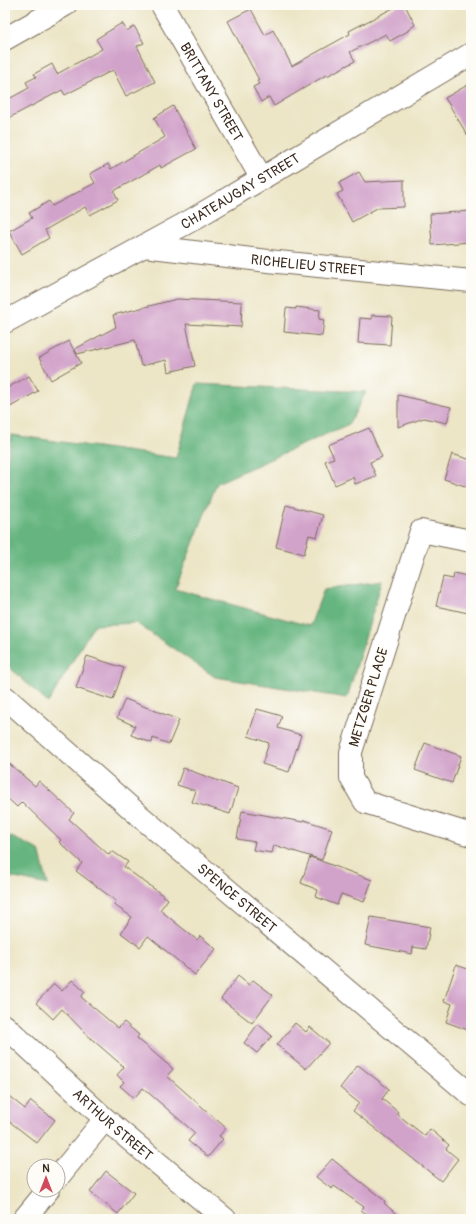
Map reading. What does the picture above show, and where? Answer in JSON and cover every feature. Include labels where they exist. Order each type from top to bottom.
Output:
[{"type":"street","points":[[5,39],[65,5]]},
{"type":"street","name":"BRITTANY STREET","points":[[162,5],[262,179]]},
{"type":"street","name":"CHATEAUGAY STREET","points":[[5,322],[262,179],[471,54]]},
{"type":"street","name":"RICHELIEU STREET","points":[[144,246],[268,261],[471,281]]},
{"type":"street","name":"METZGER PLACE","points":[[471,541],[421,531],[351,752],[351,778],[365,802],[471,835]]},
{"type":"street","name":"SPENCE STREET","points":[[5,697],[140,816],[471,1095]]},
{"type":"street","name":"ARTHUR STREET","points":[[5,1026],[105,1120],[225,1219]]},
{"type":"street","points":[[66,1167],[105,1120]]},
{"type":"street","points":[[24,1219],[41,1198]]},
{"type":"green space","points":[[197,384],[366,392],[349,424],[217,483],[175,589],[310,626],[324,589],[382,581],[347,698],[215,677],[136,623],[94,625],[48,703],[5,663],[5,471],[12,435],[176,458]]},
{"type":"green space","points":[[5,834],[39,850],[48,885],[5,876]]},
{"type":"building","points":[[399,5],[405,5],[415,25],[408,31],[390,41],[386,34],[350,52],[355,61],[327,76],[326,75],[274,106],[269,97],[261,102],[253,87],[259,84],[257,81],[259,80],[228,21],[251,9],[265,35],[273,30],[292,66],[350,34],[349,31]]},
{"type":"building","points":[[122,23],[127,31],[134,26],[144,43],[137,46],[155,82],[126,96],[113,70],[65,95],[62,90],[5,120],[5,101],[29,88],[26,82],[36,77],[34,74],[52,64],[57,74],[102,49],[96,39]]},
{"type":"building","points":[[471,83],[471,141],[445,98]]},
{"type":"building","points":[[173,106],[196,149],[161,168],[160,165],[114,191],[118,200],[90,215],[85,207],[45,230],[49,238],[22,254],[9,231],[32,218],[29,213],[49,201],[52,206],[95,183],[90,174],[108,164],[111,169],[165,137],[154,118]]},
{"type":"building","points":[[359,172],[365,182],[404,180],[404,207],[377,208],[352,222],[337,194],[343,191],[339,183]]},
{"type":"building","points":[[471,211],[471,242],[432,245],[430,214]]},
{"type":"building","points":[[177,299],[242,302],[241,327],[186,324],[195,366],[168,372],[166,360],[141,366],[135,340],[77,354],[75,349],[116,327],[113,315]]},
{"type":"building","points":[[296,307],[320,310],[319,319],[324,320],[322,336],[284,332],[286,308],[296,309]]},
{"type":"building","points":[[372,315],[392,316],[390,345],[358,343],[360,318],[372,319]]},
{"type":"building","points":[[69,341],[81,363],[51,380],[39,358]]},
{"type":"building","points":[[29,376],[38,391],[5,410],[5,389]]},
{"type":"building","points":[[398,395],[451,407],[447,423],[424,418],[398,427]]},
{"type":"building","points":[[369,428],[382,457],[370,462],[376,476],[355,484],[353,477],[335,485],[325,461],[334,458],[328,445]]},
{"type":"building","points":[[452,454],[471,460],[471,488],[444,479]]},
{"type":"building","points":[[286,505],[323,515],[317,537],[309,535],[304,554],[276,547]]},
{"type":"building","points":[[454,573],[471,577],[471,602],[468,613],[436,606],[443,577],[453,579]]},
{"type":"building","points":[[87,656],[124,668],[113,700],[76,688]]},
{"type":"building","points":[[125,699],[179,720],[169,744],[153,738],[152,743],[131,735],[135,726],[117,718]]},
{"type":"building","points":[[257,709],[282,716],[278,728],[301,735],[289,772],[262,764],[269,743],[248,736]]},
{"type":"building","points":[[425,743],[461,756],[452,783],[415,770]]},
{"type":"building","points":[[5,760],[35,786],[39,781],[74,813],[69,819],[109,855],[112,851],[128,862],[124,867],[168,899],[160,910],[197,940],[200,936],[216,949],[195,975],[148,936],[140,947],[121,933],[132,917],[114,905],[116,901],[76,871],[82,863],[59,842],[61,840],[22,802],[17,807],[5,796]]},
{"type":"building","points":[[183,768],[238,788],[230,814],[192,802],[196,791],[177,785]]},
{"type":"building","points":[[242,811],[303,822],[304,820],[332,829],[322,860],[274,845],[272,853],[253,850],[255,842],[237,839]]},
{"type":"building","points":[[310,857],[372,880],[364,902],[341,894],[337,905],[316,897],[318,890],[301,883]]},
{"type":"building","points":[[371,917],[430,927],[426,949],[413,947],[412,954],[365,945]]},
{"type":"building","points":[[456,965],[471,970],[471,1019],[468,1030],[446,1022],[452,1004],[444,1001]]},
{"type":"building","points":[[238,976],[249,985],[253,980],[273,995],[252,1023],[221,999]]},
{"type":"building","points":[[72,980],[85,992],[81,997],[118,1028],[124,1022],[139,1035],[137,1038],[173,1069],[167,1076],[226,1128],[219,1136],[223,1139],[208,1157],[188,1141],[195,1133],[143,1088],[134,1098],[120,1086],[124,1082],[117,1075],[124,1067],[87,1035],[62,1009],[53,1019],[36,1003],[54,984],[62,991]]},
{"type":"building","points":[[295,1023],[306,1032],[310,1027],[329,1043],[306,1069],[277,1045]]},
{"type":"building","points":[[258,1024],[272,1036],[257,1053],[244,1043]]},
{"type":"building","points":[[358,1065],[389,1089],[382,1099],[398,1112],[397,1114],[425,1136],[430,1129],[449,1145],[446,1149],[458,1159],[441,1181],[353,1111],[359,1103],[340,1088]]},
{"type":"building","points":[[5,1093],[25,1109],[31,1101],[55,1120],[37,1143],[5,1118]]},
{"type":"building","points":[[332,1159],[385,1201],[384,1203],[402,1219],[373,1219],[361,1210],[364,1207],[334,1186],[332,1189],[316,1177]]},
{"type":"building","points":[[106,1171],[134,1193],[118,1214],[90,1192]]}]
